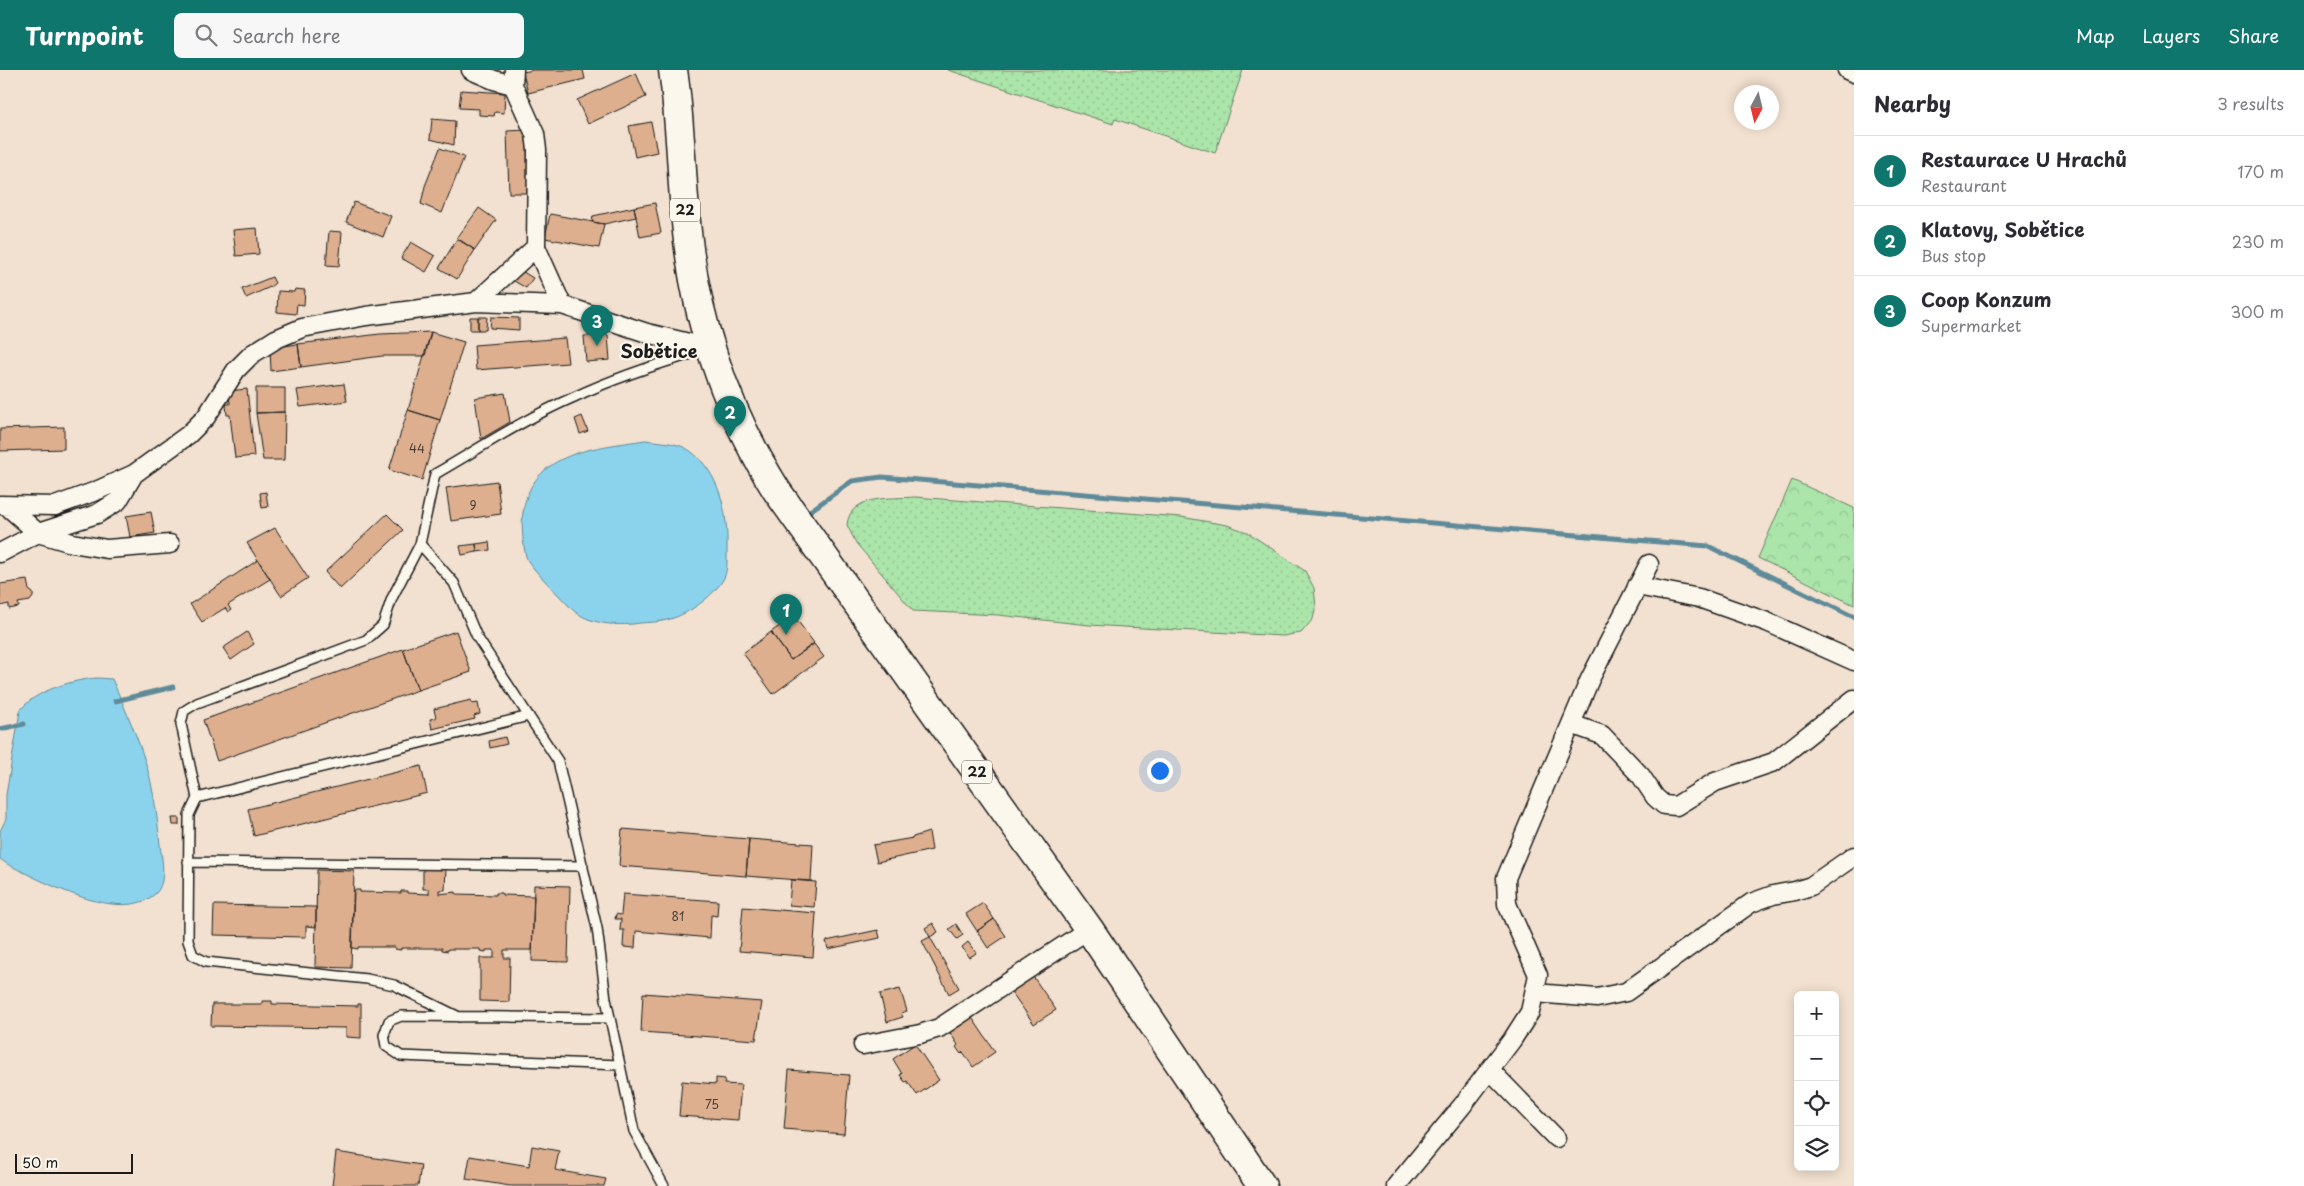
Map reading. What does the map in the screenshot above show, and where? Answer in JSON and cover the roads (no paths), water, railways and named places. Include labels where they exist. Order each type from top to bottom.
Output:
[{"type":"main road","name":"22","points":[[673,70],[687,233],[697,297],[710,348],[728,398],[746,438],[776,491],[1089,928],[1262,1186]]},
{"type":"street","points":[[472,70],[494,80],[514,78],[535,134],[537,150],[536,247],[562,305]]},
{"type":"street","points":[[1847,70],[1854,73]]},
{"type":"street","points":[[476,302],[536,247]]},
{"type":"street","points":[[4,505],[55,506],[96,492],[134,474],[188,435],[206,417],[236,370],[252,354],[276,339],[302,328],[366,316],[476,302],[562,305],[647,333],[710,348]]},
{"type":"street","points":[[0,552],[38,533],[97,514],[118,501],[134,474]]},
{"type":"street","points":[[4,505],[38,533],[72,543],[107,549],[170,544]]},
{"type":"street","points":[[1396,1186],[1490,1070],[1530,1012],[1538,975],[1507,904],[1506,878],[1590,678],[1649,564]]},
{"type":"street","points":[[1637,586],[1699,598],[1767,622],[1854,661]]},
{"type":"street","points":[[1571,724],[1602,735],[1641,776],[1656,797],[1664,804],[1676,806],[1715,782],[1774,762],[1854,699]]},
{"type":"street","points":[[1534,993],[1597,998],[1626,992],[1751,903],[1811,886],[1854,856]]},
{"type":"street","points":[[863,1045],[920,1034],[939,1028],[1089,928]]},
{"type":"street","points":[[1490,1070],[1556,1138]]},
{"type":"lane","points":[[459,1017],[394,985],[367,979],[206,962],[193,955],[188,941],[188,815],[197,798],[181,724],[184,710],[197,703],[366,640],[384,625],[392,598],[420,544],[435,474],[535,416],[573,397],[666,361],[710,348]]},
{"type":"lane","points":[[420,544],[454,583],[477,638],[558,761],[597,928],[610,1018],[634,1131],[664,1186]]},
{"type":"lane","points":[[197,798],[530,716]]},
{"type":"lane","points":[[188,862],[583,866]]},
{"type":"lane","points":[[610,1018],[401,1016],[390,1021],[384,1035],[386,1046],[400,1056],[620,1065]]},
{"type":"water","points":[[645,440],[684,447],[700,459],[715,481],[724,507],[726,521],[727,567],[725,575],[720,584],[708,597],[685,613],[666,620],[633,624],[607,624],[590,620],[575,612],[528,561],[522,523],[529,492],[539,476],[552,465],[569,456],[606,446]]},
{"type":"water","points":[[98,678],[112,679],[142,753],[150,778],[163,864],[162,883],[156,893],[141,902],[123,905],[103,903],[81,897],[39,880],[0,859],[0,831],[6,819],[6,795],[20,711],[34,698],[55,687]]},
{"type":"waterway","points":[[810,511],[852,481],[882,477],[1708,546],[1854,617]]},
{"type":"waterway","points":[[115,701],[173,687]]},
{"type":"waterway","points":[[0,729],[24,724]]},
{"type":"place","name":"Coop Konzum","points":[[597,346]]},
{"type":"place","name":"Klatovy, Sobětice","points":[[730,437]]},
{"type":"place","name":"Restaurace U Hrachů","points":[[786,635]]},
{"type":"district","name":"Sobětice","points":[[659,352]]}]
